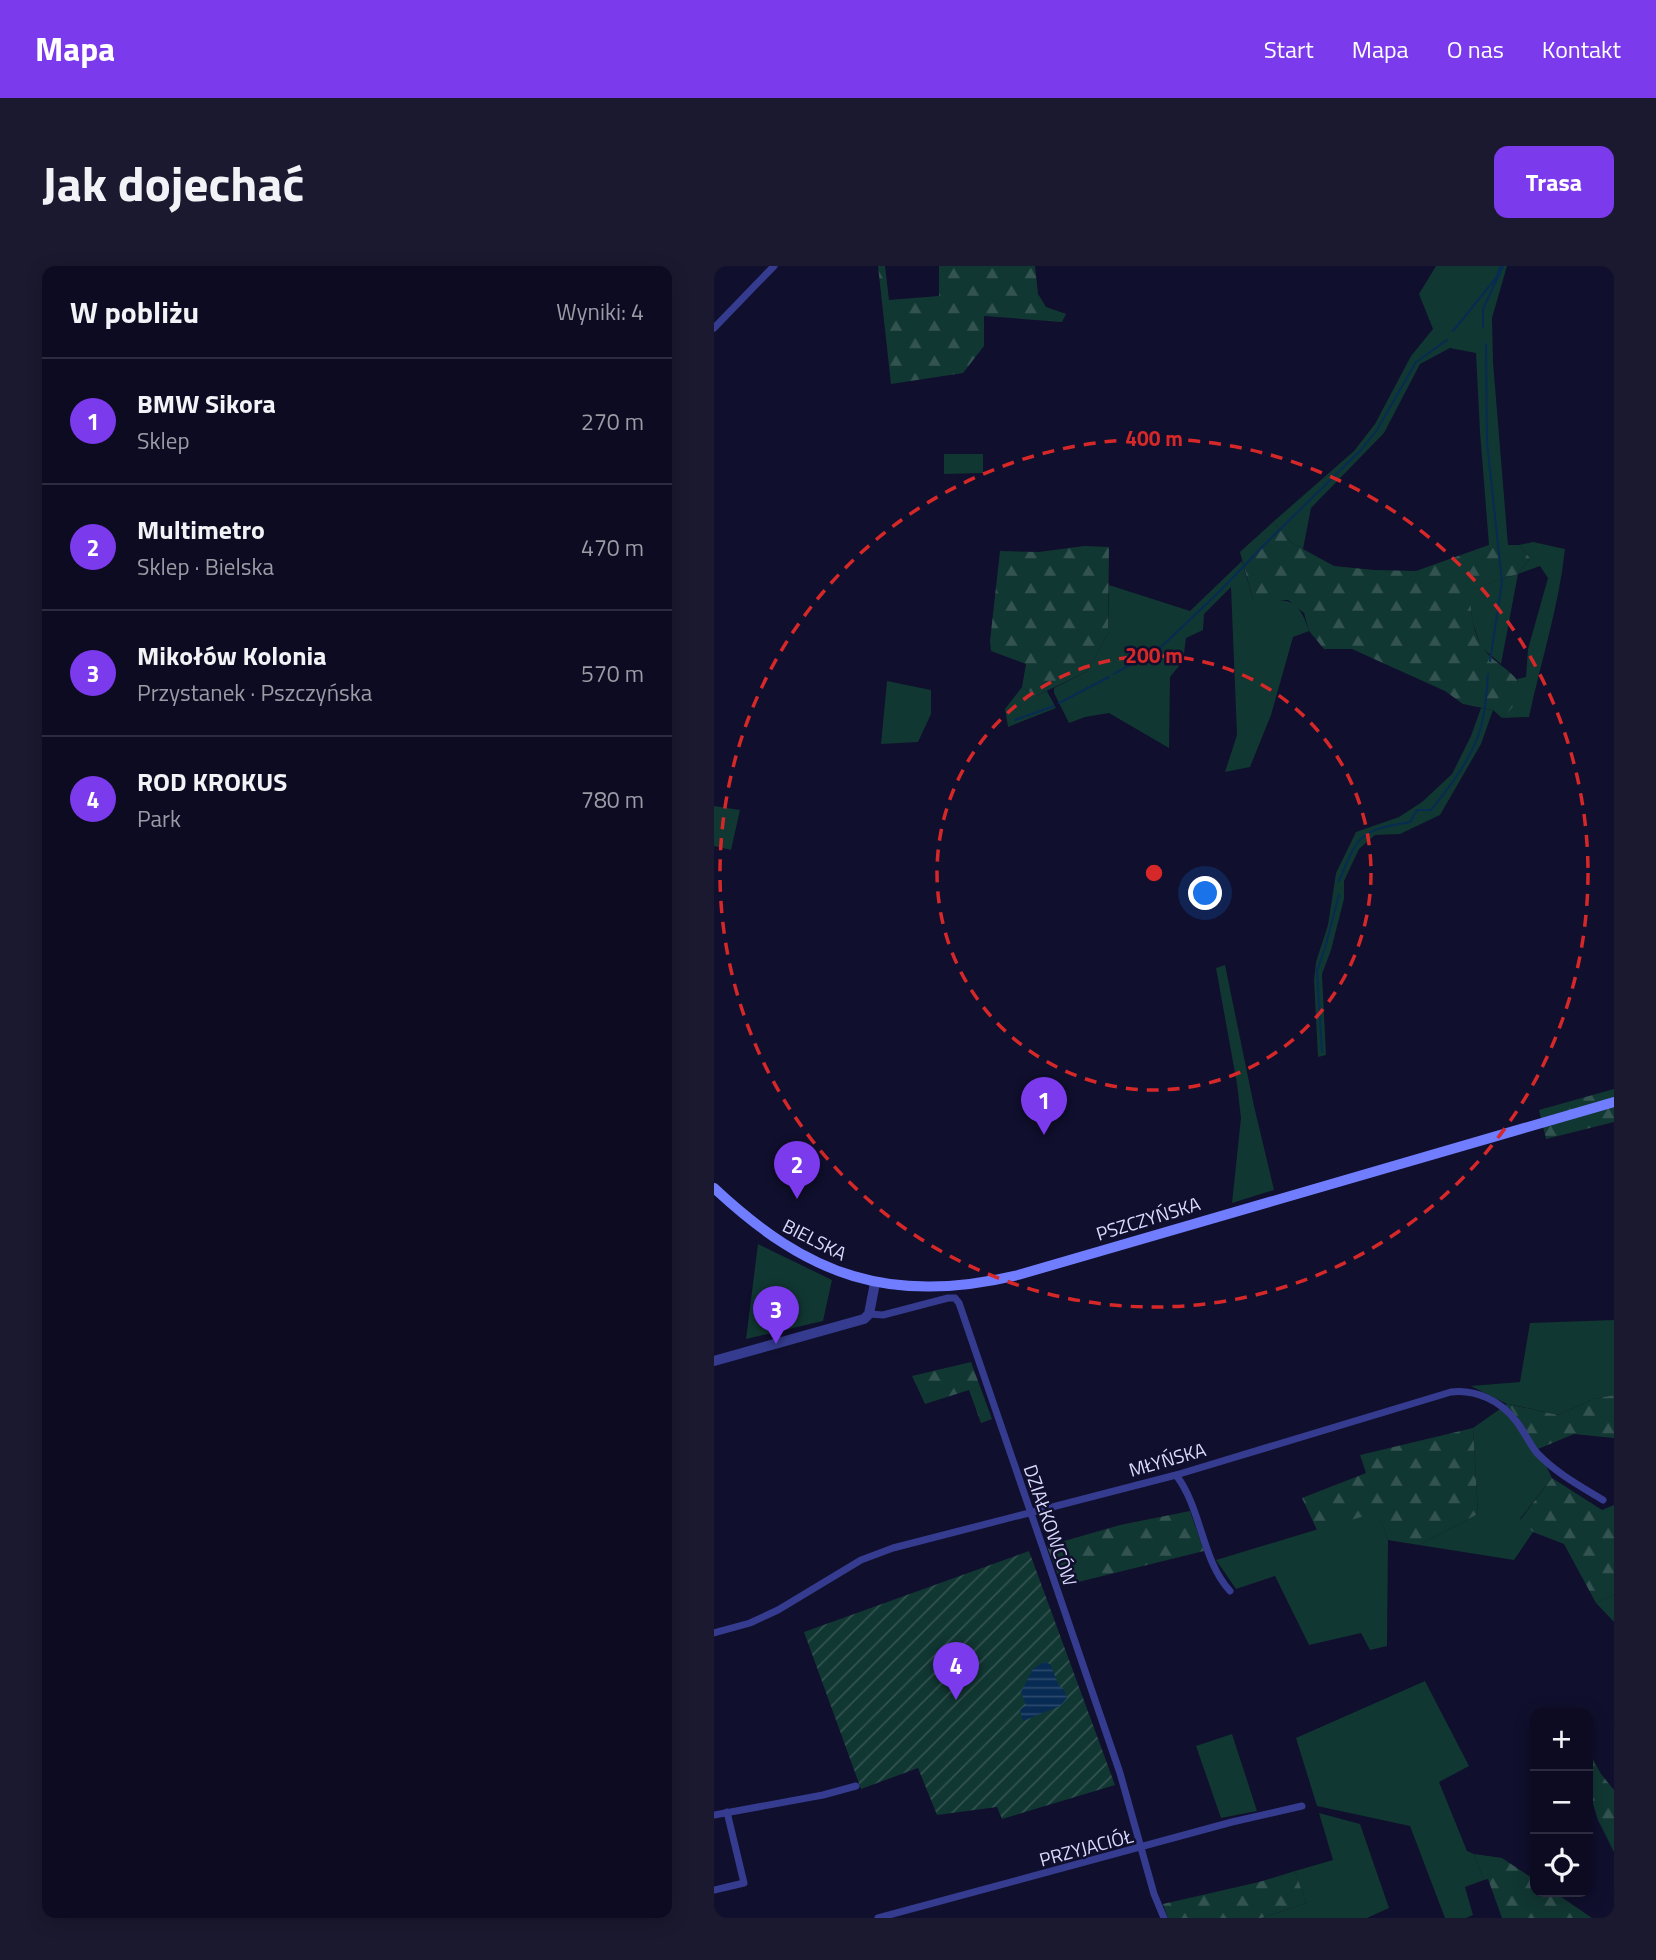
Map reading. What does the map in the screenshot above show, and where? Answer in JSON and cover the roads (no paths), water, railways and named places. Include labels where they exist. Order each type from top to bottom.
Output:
[{"type":"main road","name":"PSZCZYŃSKA","points":[[876,1283],[903,1287],[947,1287],[1018,1275],[1614,1102]]},
{"type":"main road","name":"BIELSKA","points":[[714,1188],[768,1235],[796,1253],[830,1269],[876,1283]]},
{"type":"street","points":[[714,328],[774,266]]},
{"type":"street","points":[[714,1361],[859,1320],[869,1314],[876,1283]]},
{"type":"street","name":"DZIAŁKOWCÓW","points":[[869,1314],[883,1315],[948,1298],[958,1300],[1120,1773],[1154,1894],[1164,1918]]},
{"type":"street","name":"MŁYŃSKA","points":[[714,1633],[768,1615],[861,1560],[893,1548],[1176,1475],[1364,1416],[1463,1390],[1476,1393],[1504,1408],[1517,1422],[1529,1443],[1548,1463],[1566,1478],[1603,1500]]},
{"type":"street","points":[[1176,1475],[1192,1501],[1197,1524],[1204,1536],[1218,1578],[1230,1591]]},
{"type":"street","points":[[714,1815],[856,1786]]},
{"type":"street","name":"PRZYJACIÓŁ","points":[[878,1918],[1232,1822],[1302,1806]]},
{"type":"street","points":[[714,1890],[744,1884],[727,1812]]},
{"type":"water","points":[[1044,1662],[1050,1664],[1067,1698],[1060,1706],[1023,1721],[1020,1710],[1026,1705],[1021,1692],[1033,1669]]},
{"type":"waterway","points":[[1453,331],[1496,278],[1501,266]]},
{"type":"waterway","points":[[1483,327],[1483,309],[1503,266]]},
{"type":"waterway","points":[[1114,674],[1160,648],[1361,450],[1377,430],[1416,362],[1447,340]]},
{"type":"waterway","points":[[1486,344],[1487,442],[1502,582],[1490,661]]},
{"type":"waterway","points":[[1339,881],[1351,853],[1363,837],[1380,828],[1410,822],[1417,810],[1431,810],[1455,778],[1480,731],[1488,674]]},
{"type":"waterway","points":[[1059,703],[1109,677]]},
{"type":"waterway","points":[[1015,720],[1054,706]]},
{"type":"waterway","points":[[1322,1052],[1317,971],[1339,895]]},
{"type":"place","name":"BMW Sikora","points":[[1044,1135]]},
{"type":"place","name":"Multimetro","points":[[797,1199]]},
{"type":"place","name":"Mikołów Kolonia","points":[[776,1344]]},
{"type":"place","name":"ROD KROKUS","points":[[956,1700]]}]
